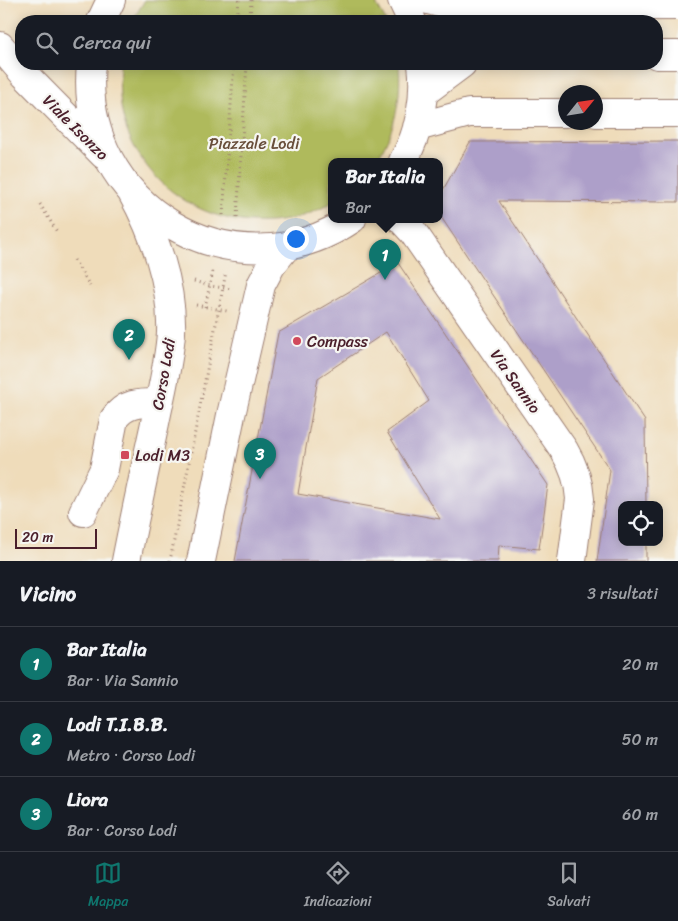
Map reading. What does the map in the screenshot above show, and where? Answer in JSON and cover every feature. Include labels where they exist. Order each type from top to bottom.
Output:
[{"type":"main road","points":[[104,15],[111,0]]},
{"type":"main road","points":[[402,0],[409,15]]},
{"type":"main road","points":[[428,0],[447,5],[474,8],[678,6]]},
{"type":"main road","name":"Viale Isonzo","points":[[0,46],[15,63]]},
{"type":"main road","points":[[663,55],[678,55]]},
{"type":"main road","name":"Viale Isonzo","points":[[21,70],[112,164]]},
{"type":"main road","points":[[91,70],[91,101],[94,118],[100,138],[112,164],[131,191],[165,221],[195,237],[218,244],[245,248],[287,246],[319,237],[345,223]]},
{"type":"main road","points":[[404,158],[417,127],[421,111],[423,94],[422,70]]},
{"type":"main road","points":[[423,94],[454,70]]},
{"type":"main road","points":[[417,127],[469,113],[558,113]]},
{"type":"main road","points":[[603,113],[678,113]]},
{"type":"main road","name":"Corso Lodi","points":[[126,561],[166,368],[171,332],[169,299],[155,243],[144,215],[131,191]]},
{"type":"main road","name":"Via Sannio","points":[[404,223],[419,240],[558,442],[573,467],[580,488],[580,499],[572,561]]},
{"type":"main road","points":[[201,561],[231,415],[261,285],[271,266],[287,246]]},
{"type":"main road","points":[[83,512],[104,469],[114,419],[117,414],[129,405],[159,403]]},
{"type":"path","points":[[238,15],[239,0]]},
{"type":"path","points":[[250,15],[251,0]]},
{"type":"path","points":[[223,221],[234,70]]},
{"type":"path","points":[[236,223],[247,70]]},
{"type":"path","points":[[40,204],[57,232]]},
{"type":"path","points":[[74,260],[90,286]]},
{"type":"path","points":[[206,306],[213,270]]},
{"type":"path","points":[[170,561],[226,272]]},
{"type":"path","points":[[191,280],[210,286],[244,292],[261,285]]},
{"type":"path","points":[[191,304],[234,313]]},
{"type":"green space","points":[[145,0],[374,0],[383,15],[136,15]]},
{"type":"green space","name":"Piazzale Lodi","points":[[120,70],[399,70],[400,77],[396,114],[388,138],[378,158],[328,158],[328,204],[302,216],[272,222],[241,221],[212,214],[184,200],[160,181],[140,157],[126,128],[120,96]]},
{"type":"building","points":[[678,141],[678,202],[499,201],[645,421],[646,501],[618,501],[618,546],[646,546],[646,561],[597,561],[610,470],[443,220],[443,190],[470,142]]},
{"type":"building","points":[[398,263],[548,485],[539,549],[499,545],[498,561],[235,561],[278,333]],"holes":[[[386,332],[429,401],[387,432],[440,519],[298,494],[318,378]]]},
{"type":"place","name":"Bar Italia","points":[[385,280]]},
{"type":"place","name":"Compass","points":[[297,341]]},
{"type":"place","name":"Lodi T.I.B.B.","points":[[129,360]]},
{"type":"place","name":"Lodi M3","points":[[125,455]]},
{"type":"place","name":"Liora","points":[[260,479]]}]
